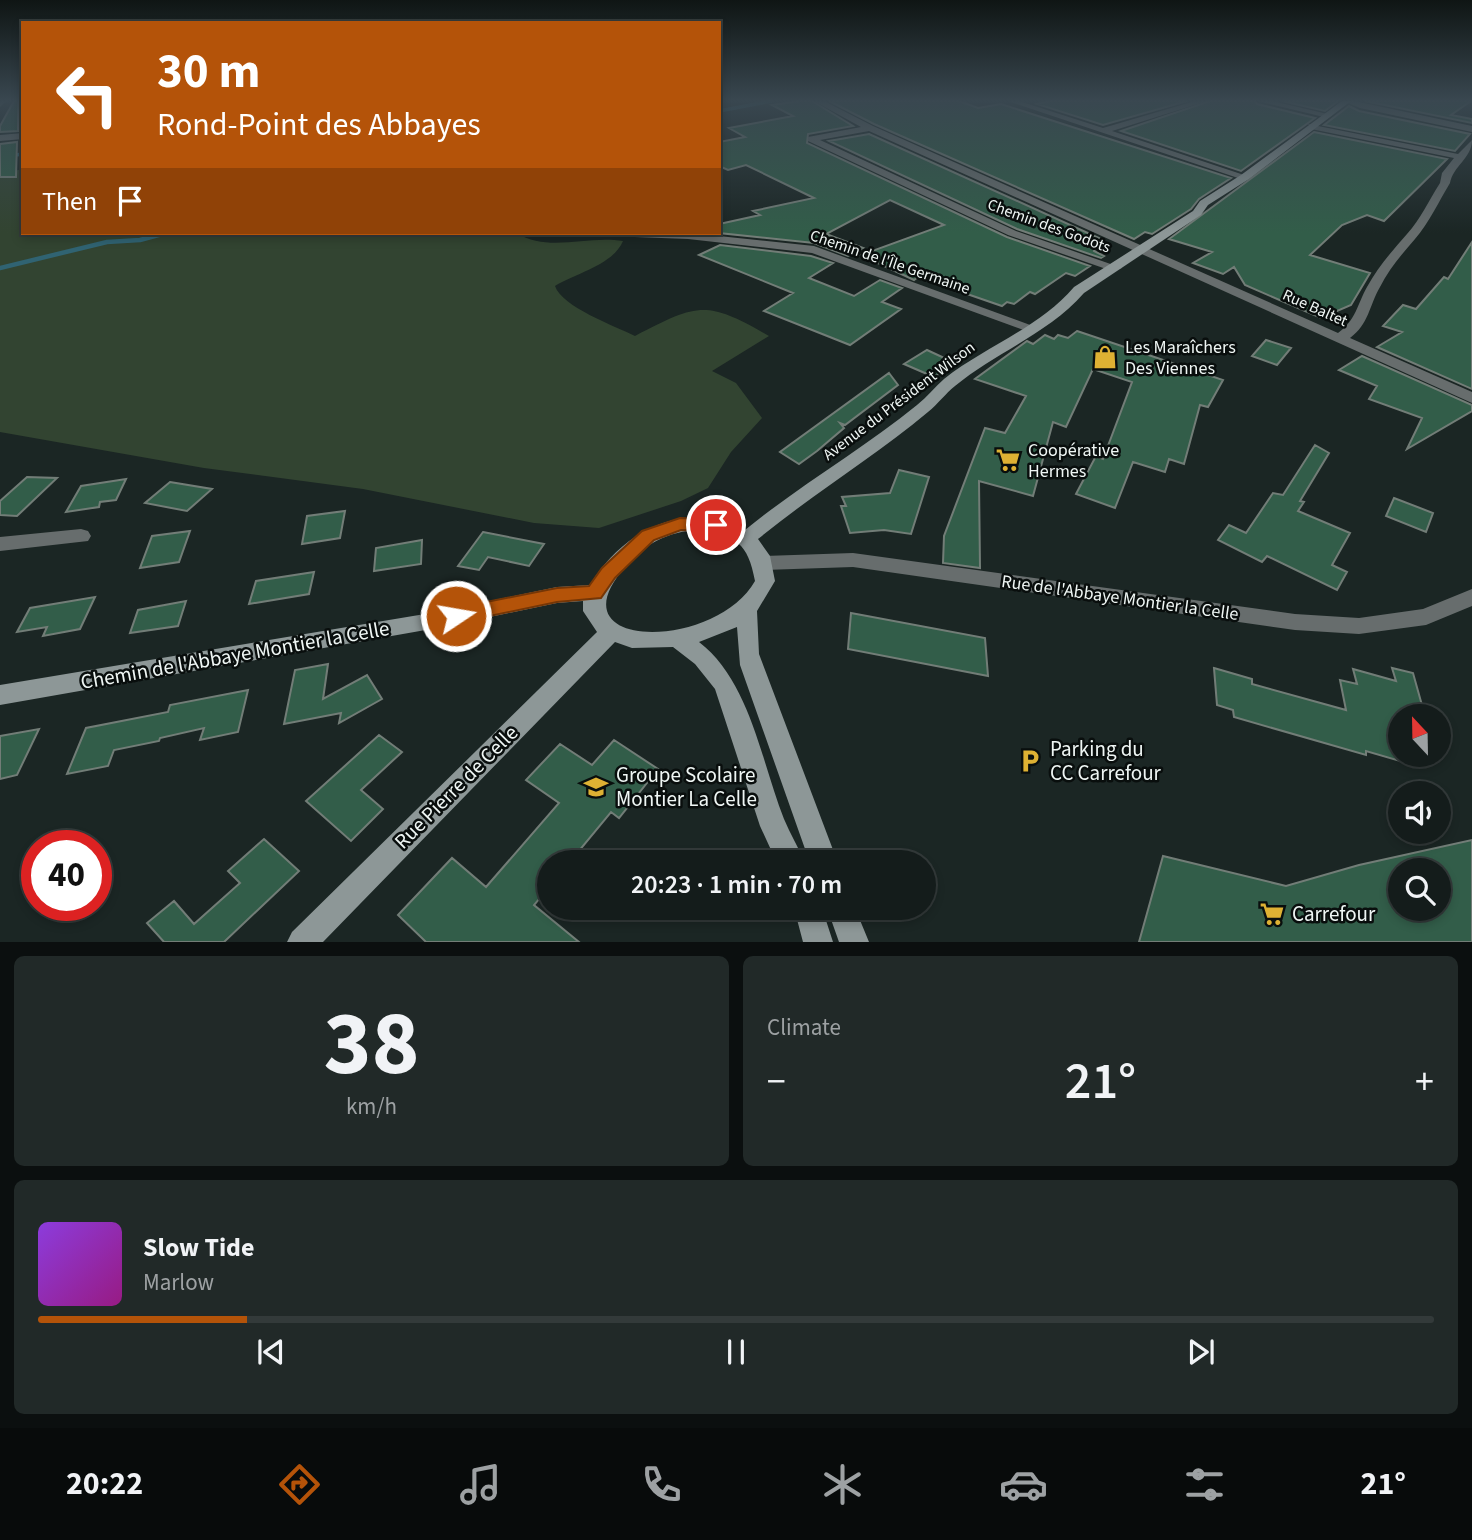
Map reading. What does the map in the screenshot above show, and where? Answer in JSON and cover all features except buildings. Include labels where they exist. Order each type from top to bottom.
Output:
[{"type":"street","name":"Chemin des Godots","points":[[824,145],[1012,233],[1116,268]]},
{"type":"street","name":"Rue Baltet","points":[[908,145],[1472,398]]},
{"type":"street","points":[[1145,145],[1245,177]]},
{"type":"street","name":"Avenue du Président Wilson","points":[[746,539],[789,504],[923,408],[950,382],[1034,329],[1067,304],[1079,290],[1196,213],[1204,203],[1245,177],[1286,145]]},
{"type":"street","points":[[1403,145],[1461,157]]},
{"type":"street","points":[[1340,338],[1353,329],[1364,313],[1372,289],[1400,246],[1411,237],[1445,183],[1447,173],[1470,145]]},
{"type":"street","name":"Chemin de l'Île Germaine","points":[[655,235],[702,237],[814,250],[1034,329]]},
{"type":"street","points":[[680,524],[716,525],[746,539],[764,563],[765,580],[759,597],[747,612],[730,623],[677,638],[640,643],[610,633],[594,614],[594,593],[600,582],[639,542],[663,529],[680,524]]},
{"type":"street","points":[[0,544],[81,536]]},
{"type":"street","name":"Rue de l'Abbaye Montier la Celle","points":[[764,563],[853,560],[1295,622],[1359,626],[1426,617],[1472,597]]},
{"type":"street","name":"Chemin de l'Abbaye Montier la Celle","points":[[0,695],[437,620],[557,595],[594,593]]},
{"type":"street","points":[[747,612],[748,654],[751,665],[819,850]]},
{"type":"street","name":"Rue Pierre de Celle","points":[[302,942],[610,633]]},
{"type":"street","points":[[677,638],[703,658],[725,685],[773,826],[785,850]]},
{"type":"street","points":[[812,920],[818,942]]},
{"type":"street","points":[[846,920],[854,942]]},
{"type":"green space","points":[[21,169],[21,235],[520,235],[555,243],[623,241],[603,262],[555,286],[560,294],[578,308],[635,336],[674,317],[702,310],[730,316],[769,336],[712,371],[736,383],[762,418],[731,452],[708,488],[681,501],[599,528],[534,523],[363,489],[204,468],[0,432],[0,174]]},
{"type":"waterway","points":[[0,157],[21,154]]},
{"type":"waterway","points":[[0,268],[107,242],[140,240],[159,235]]},
{"type":"place","name":"Les Maraîchers Des Viennes","points":[[1105,357]]},
{"type":"place","name":"Coopérative Hermes","points":[[1008,460]]},
{"type":"place","name":"Parking du CC Carrefour","points":[[1030,761]]},
{"type":"place","name":"Groupe Scolaire Montier La Celle","points":[[596,787]]},
{"type":"place","name":"Carrefour","points":[[1272,914]]},
{"type":"route","points":[[456,616],[557,595],[594,593],[608,573],[648,536],[680,524],[716,525]]}]
